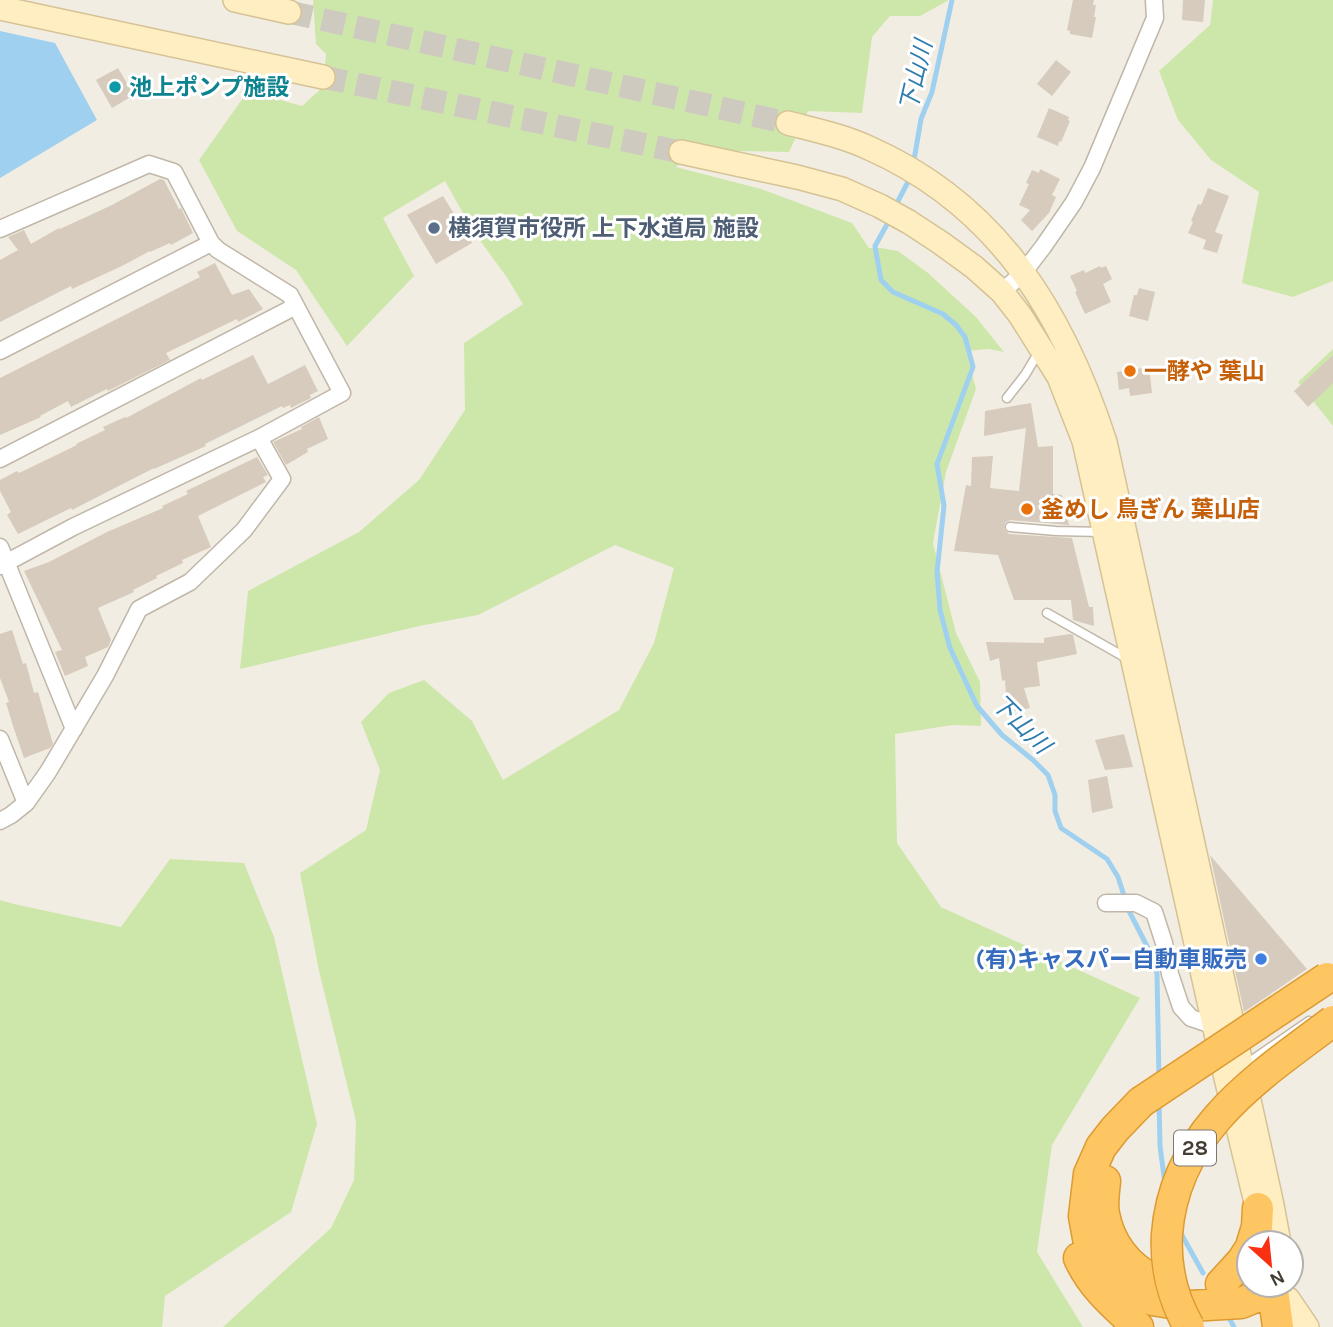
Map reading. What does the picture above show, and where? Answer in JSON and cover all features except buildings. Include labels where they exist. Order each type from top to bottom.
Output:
[{"type":"highway","points":[[1268,1299],[1190,1306],[1152,1300],[1122,1283],[1107,1270],[1088,1238],[1084,1216],[1089,1174],[1101,1147],[1115,1129],[1331,981]]},
{"type":"highway","name":"28","points":[[1189,1327],[1182,1316],[1168,1273],[1169,1212],[1176,1187],[1199,1141],[1214,1121],[1258,1077],[1324,1019]]},
{"type":"highway","points":[[1146,1110],[1135,1131],[1116,1156],[1105,1181],[1103,1212],[1113,1242],[1130,1266],[1154,1281],[1186,1287],[1235,1283]]},
{"type":"highway","points":[[1138,1327],[1100,1291],[1084,1269],[1073,1247],[1066,1223],[1065,1205],[1068,1184],[1078,1162],[1098,1133],[1146,1110]]},
{"type":"highway","points":[[1256,1229],[1258,1208]]},
{"type":"highway","points":[[1221,1284],[1235,1269]]},
{"type":"highway","points":[[1278,1327],[1282,1299]]},
{"type":"street","points":[[235,0],[289,12]]},
{"type":"street","points":[[1002,292],[1023,273],[1043,247],[1074,202],[1092,168],[1155,18],[1154,0]]},
{"type":"street","points":[[0,8],[323,77]]},
{"type":"street","points":[[788,123],[836,135],[870,148],[931,182],[978,219],[1002,245],[1045,304],[1064,338],[1091,400],[1105,442],[1234,1072],[1262,1229]]},
{"type":"street","points":[[681,152],[842,189],[880,206],[941,243],[1002,292],[1059,377],[1080,430],[1105,532],[1214,1026],[1234,1072],[1276,1229]]},
{"type":"street","points":[[0,229],[149,164],[174,172],[211,243],[290,295],[342,393],[259,438],[73,527],[3,565]]},
{"type":"street","points":[[0,351],[211,243]]},
{"type":"street","points":[[0,459],[296,306]]},
{"type":"street","points":[[0,821],[26,803],[48,772],[105,676],[139,609],[190,582],[244,530],[282,479],[259,438]]},
{"type":"street","points":[[0,547],[3,565],[74,729]]},
{"type":"street","points":[[0,739],[26,803]]},
{"type":"street","points":[[1109,902],[1136,903],[1154,912],[1181,1007],[1191,1018],[1214,1026]]},
{"type":"street","points":[[1284,1299],[1307,1327]]},
{"type":"lane","points":[[1007,398],[1041,348]]},
{"type":"lane","points":[[1010,527],[1105,532]]},
{"type":"lane","points":[[1047,613],[1134,662]]},
{"type":"lane","points":[[1234,1072],[1324,1019]]},
{"type":"green space","points":[[313,0],[949,0],[920,16],[890,16],[872,37],[862,113],[808,111],[789,152],[697,150],[676,167],[761,189],[852,223],[869,248],[898,251],[928,273],[976,317],[1004,352],[989,349],[966,351],[976,389],[946,472],[933,543],[956,633],[980,682],[981,726],[953,725],[895,734],[897,843],[941,907],[1140,998],[1052,1145],[1037,1252],[1083,1327],[223,1327],[331,1228],[354,1180],[356,1121],[319,971],[300,873],[366,830],[380,770],[361,722],[389,693],[424,680],[472,721],[503,780],[619,710],[654,643],[674,568],[615,545],[478,615],[419,626],[240,669],[248,591],[359,532],[419,480],[465,410],[464,343],[523,304],[473,231],[445,181],[383,218],[414,276],[347,346],[296,270],[237,231],[199,160],[248,91],[302,106],[323,87],[326,54],[316,44]]},
{"type":"green space","points":[[1213,0],[1333,0],[1333,281],[1293,297],[1242,283],[1259,192],[1211,160],[1178,120],[1159,71],[1210,25]]},
{"type":"green space","points":[[1333,349],[1333,426],[1298,382]]},
{"type":"green space","points":[[170,859],[244,863],[274,937],[317,1124],[291,1212],[165,1296],[162,1327],[0,1327],[0,900],[121,927]]},
{"type":"water","points":[[0,31],[55,43],[97,120],[0,178]]},
{"type":"waterway","name":"下山川","points":[[914,160],[921,119],[932,92],[952,0]]},
{"type":"waterway","name":"下山川","points":[[897,203],[910,178]]},
{"type":"waterway","name":"下山川","points":[[890,219],[875,246],[881,280],[893,292],[943,314],[956,325],[965,337],[973,367],[937,464],[944,506],[937,572],[940,610],[950,648],[977,706],[1002,735],[1048,775],[1061,828],[1107,859],[1118,877],[1129,911],[1150,952],[1157,973],[1159,1079]]},
{"type":"waterway","name":"下山川","points":[[1159,1103],[1160,1146],[1165,1184]]},
{"type":"waterway","name":"下山川","points":[[1179,1230],[1203,1273]]},
{"type":"waterway","name":"下山川","points":[[1228,1316],[1234,1327]]},
{"type":"tunnel","points":[[289,12],[788,123]]},
{"type":"tunnel","points":[[323,77],[681,152]]},
{"type":"place","name":"池上ポンプ施設","points":[[115,87]]},
{"type":"place","name":"横須賀市役所 上下水道局 施設","points":[[434,228]]},
{"type":"place","name":"一酵や 葉山","points":[[1130,371]]},
{"type":"place","name":"釜めし 鳥ぎん 葉山店","points":[[1027,509]]},
{"type":"place","name":"(有)キャスパー自動車販売","points":[[1261,959]]}]
